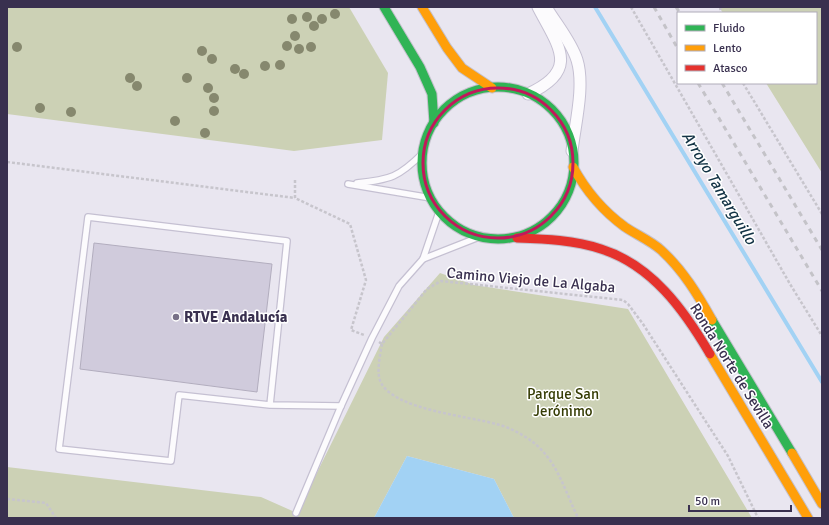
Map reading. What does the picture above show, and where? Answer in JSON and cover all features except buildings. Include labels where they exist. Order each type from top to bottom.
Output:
[{"type":"highway","points":[[384,7],[420,67],[432,94],[434,123]]},
{"type":"highway","points":[[422,7],[447,48],[462,68],[492,88]]},
{"type":"highway","name":"Ronda Norte de Sevilla","points":[[513,238],[528,233],[541,225],[553,215],[563,202],[573,178],[572,151],[562,123],[553,111],[542,101],[517,90],[492,88],[475,91],[459,98],[445,109],[434,123],[425,142],[423,153],[424,183],[439,212],[457,228],[479,237],[496,239],[513,238],[584,244],[608,251],[626,260],[651,276],[679,308],[703,341],[808,518]]},
{"type":"highway","name":"Ronda Norte de Sevilla","points":[[573,167],[583,185],[601,207],[624,226],[661,250],[691,284],[822,504]]},
{"type":"street","points":[[528,94],[545,86],[556,76],[560,66],[561,57],[538,7]]},
{"type":"street","points":[[546,7],[571,46],[577,59],[580,75],[572,151]]},
{"type":"lane","points":[[423,153],[408,168],[393,178],[373,182],[348,184],[431,198]]},
{"type":"lane","points":[[296,513],[341,406],[372,338],[399,286],[423,259],[439,212]]},
{"type":"lane","points":[[270,405],[287,241],[88,216],[59,449],[172,461],[180,395],[270,405],[341,406]]},
{"type":"lane","points":[[423,259],[479,237]]},
{"type":"path","points":[[631,7],[790,284],[822,336]]},
{"type":"path","points":[[744,84],[822,214]]},
{"type":"path","points":[[7,162],[296,198],[350,224],[366,280],[351,330],[372,338],[382,344],[379,357],[381,382],[396,396],[423,408],[497,424],[527,438],[548,456],[562,479],[578,518]]},
{"type":"path","points":[[295,180],[296,198]]},
{"type":"path","name":"Camino Viejo de La Algaba","points":[[382,344],[427,289],[441,281],[623,300],[628,304],[643,324],[728,456],[758,518]]},
{"type":"path","points":[[7,499],[46,503],[56,518]]},
{"type":"highlighted area","points":[[505,88],[541,101],[562,123],[572,151],[573,178],[563,202],[541,225],[513,238],[479,237],[457,228],[439,212],[424,183],[423,153],[434,123],[445,109],[475,91]]},
{"type":"green space","points":[[7,7],[349,7],[388,73],[382,140],[294,151],[7,114]]},
{"type":"green space","points":[[719,7],[822,7],[822,173],[767,84],[817,84],[817,12],[722,12]]},
{"type":"green space","name":"Parque San Jerónimo","points":[[440,273],[474,285],[628,309],[752,518],[514,518],[494,479],[407,456],[374,518],[7,518],[7,467],[261,497],[297,513],[384,337]]},
{"type":"water","points":[[407,456],[494,479],[514,518],[374,518]]},
{"type":"waterway","name":"Arroyo Tamarguillo","points":[[595,7],[822,382]]},
{"type":"railway","points":[[654,7],[677,47]]},
{"type":"railway","points":[[676,7],[679,12]]},
{"type":"railway","points":[[699,84],[822,291]]},
{"type":"railway","points":[[723,84],[822,250]]},
{"type":"traffic: fast","points":[[384,7],[420,67],[432,94],[434,123]]},
{"type":"traffic: fast","points":[[498,87],[513,89],[534,96],[556,115],[565,127],[568,134],[574,163],[572,178],[565,199],[546,221],[534,230],[527,233],[498,239],[483,237],[462,230],[440,211],[431,199],[428,192],[422,163],[424,148],[431,127],[450,105],[462,96],[469,93],[498,87]]},
{"type":"traffic: fast","points":[[712,320],[792,453]]},
{"type":"traffic: slow","points":[[422,7],[447,48],[462,68],[492,88]]},
{"type":"traffic: slow","points":[[573,167],[589,192],[609,214],[625,227],[657,247],[669,258],[690,283],[712,320]]},
{"type":"traffic: slow","points":[[710,354],[808,518]]},
{"type":"traffic: slow","points":[[792,453],[822,504]]},
{"type":"traffic: jam","points":[[517,238],[559,240],[591,246],[619,256],[636,266],[665,291],[678,306],[710,354]]},
{"type":"place","name":"RTVE Andalucía","points":[[176,317]]}]
